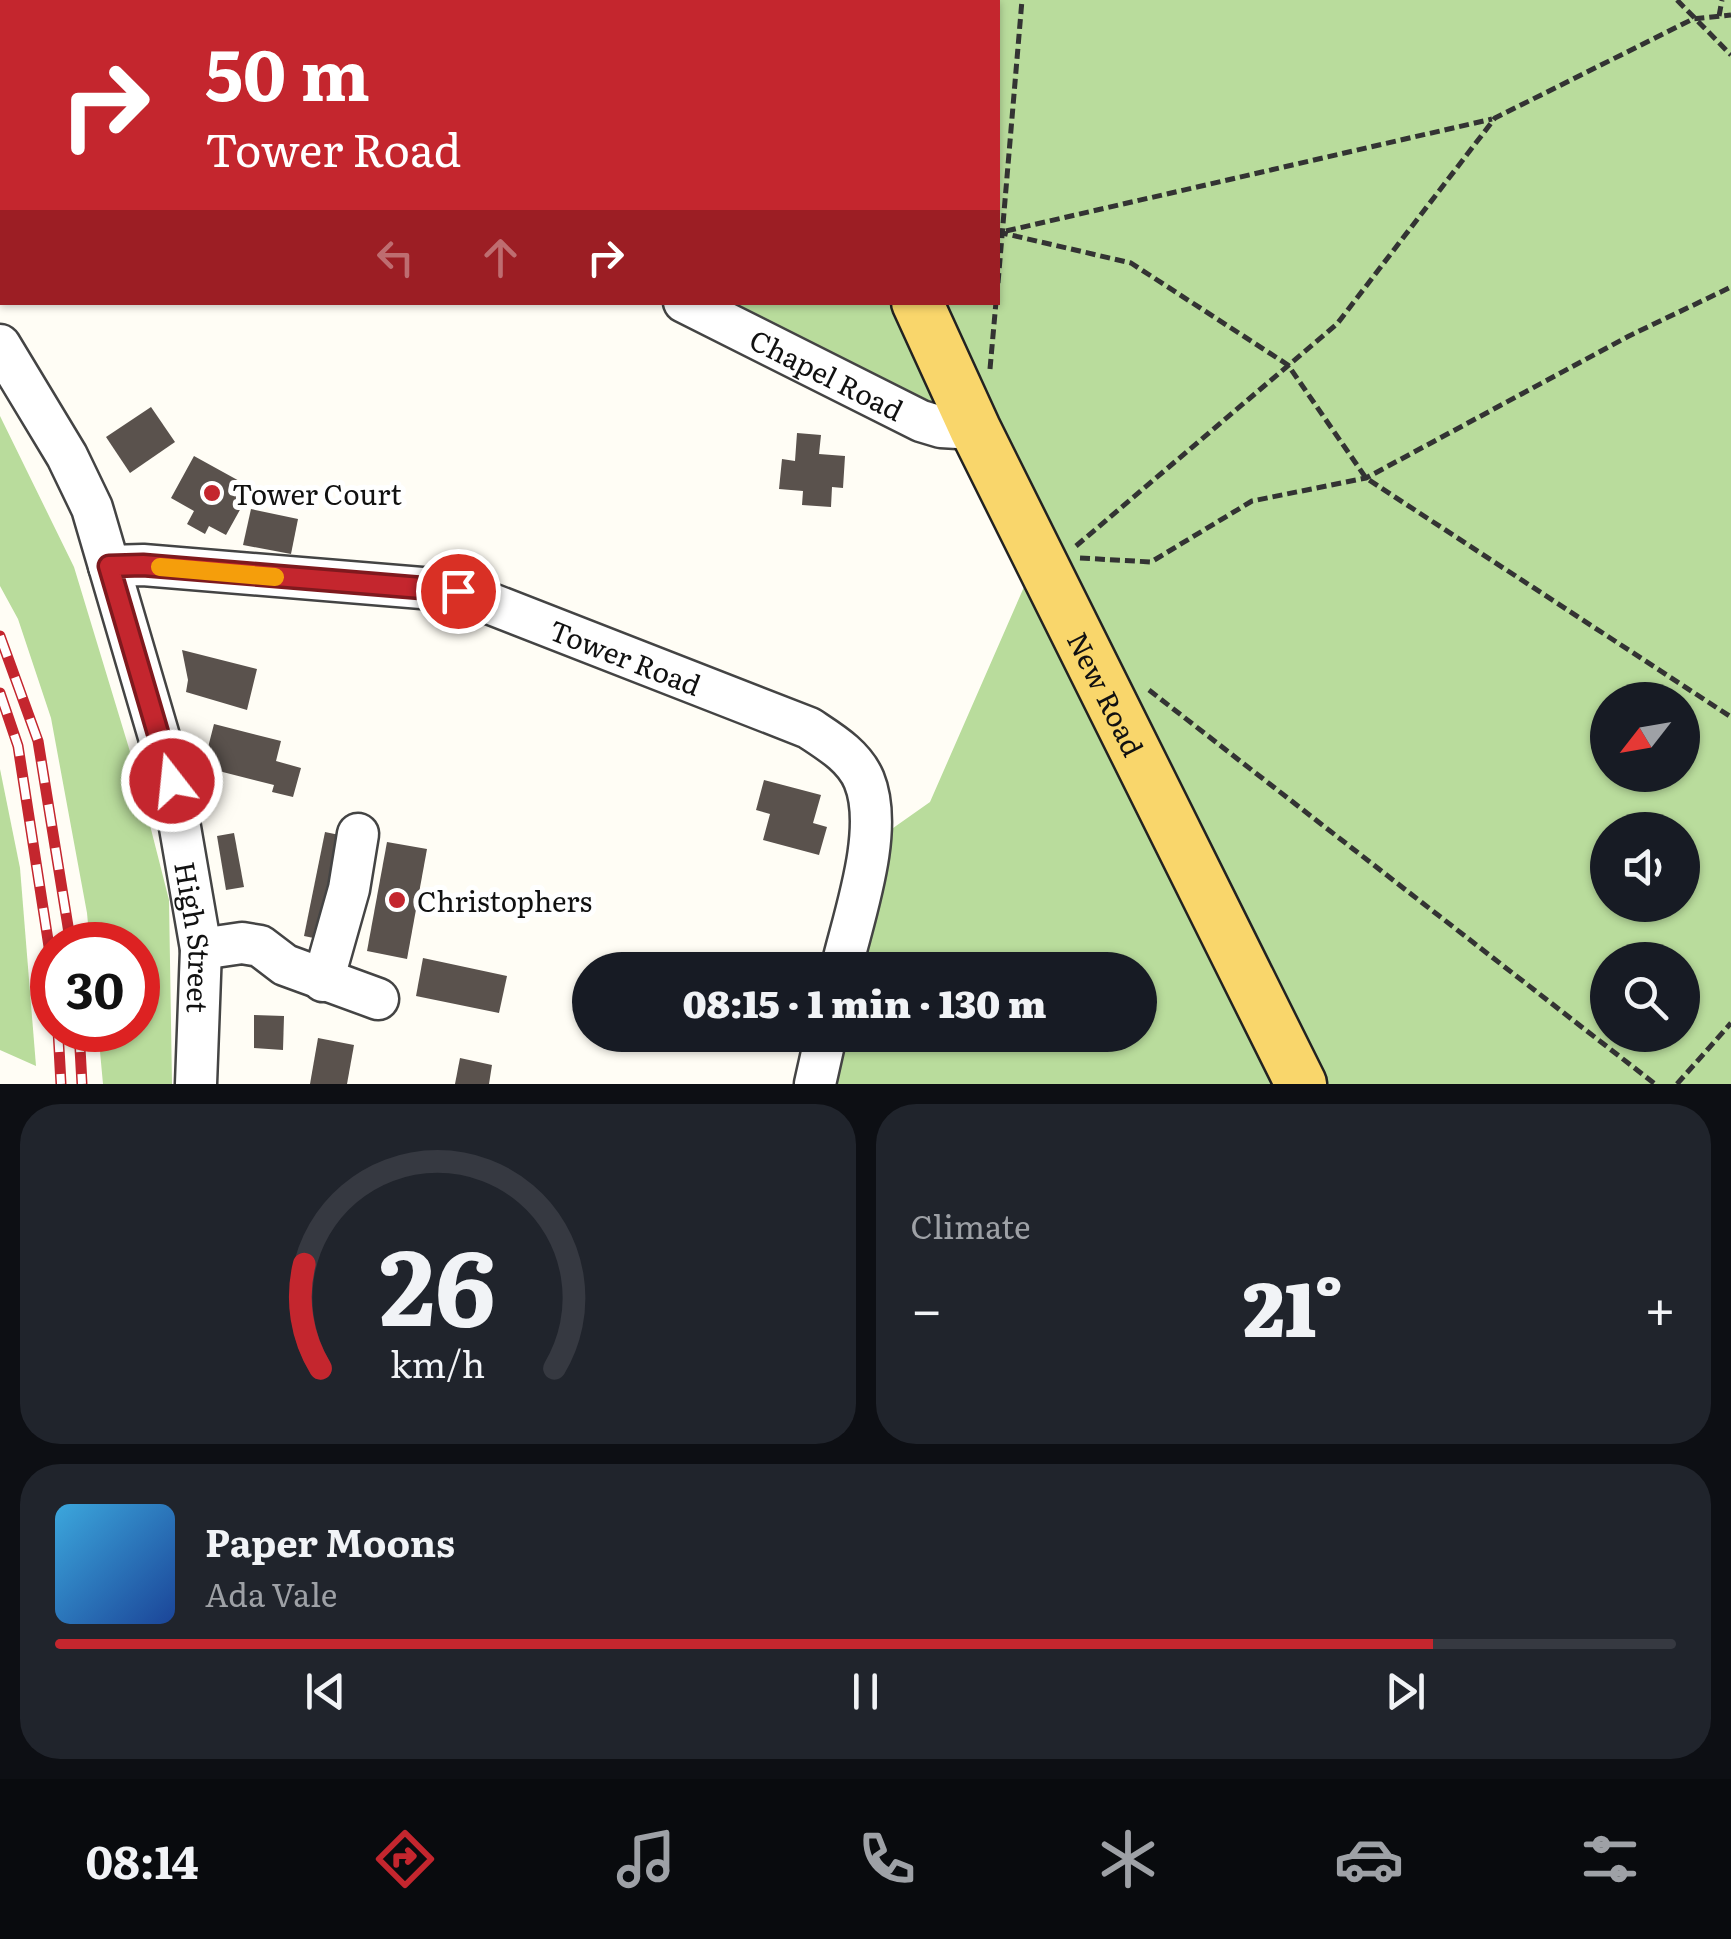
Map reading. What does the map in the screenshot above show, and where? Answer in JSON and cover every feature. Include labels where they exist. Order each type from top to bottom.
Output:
[{"type":"main road","name":"New Road","points":[[918,305],[975,428],[1301,1084]]},
{"type":"street","name":"Chapel Road","points":[[690,305],[921,420],[941,427],[975,428]]},
{"type":"street","name":"High Street","points":[[0,346],[59,442],[92,508],[172,781],[201,949],[196,1084]]},
{"type":"street","name":"Tower Road","points":[[109,566],[143,565],[458,591],[808,728],[841,748],[864,778],[872,810],[869,845],[845,952]]},
{"type":"street","points":[[322,981],[350,889],[358,834]]},
{"type":"street","points":[[201,949],[242,943],[260,946],[284,964],[378,1000]]},
{"type":"street","points":[[815,1084],[822,1052]]},
{"type":"path","points":[[1000,232],[1022,0]]},
{"type":"path","points":[[1677,0],[1731,56]]},
{"type":"path","points":[[1719,16],[1722,0]]},
{"type":"path","points":[[1000,232],[1495,118],[1694,19],[1731,15]]},
{"type":"path","points":[[1495,118],[1337,324],[1063,557],[1150,562],[1252,501],[1366,478],[1628,336],[1731,287]]},
{"type":"path","points":[[1000,232],[1131,263],[1288,365],[1366,478],[1731,717]]},
{"type":"path","points":[[1139,683],[1656,1084]]},
{"type":"path","points":[[1677,1084],[1731,1023]]},
{"type":"green space","points":[[1000,0],[1731,0],[1731,1084],[815,1084],[822,1052],[1157,1052],[1157,952],[845,952],[869,845],[930,802],[1038,555],[975,429],[689,305],[1000,305]]},
{"type":"green space","points":[[0,416],[74,567],[138,778],[169,900],[172,1084],[103,1084],[100,1052],[160,1052],[160,922],[88,922],[51,718],[18,619],[0,586]]},
{"type":"green space","points":[[0,769],[20,868],[30,992],[30,1052],[35,1052],[36,1066],[0,1050]]},
{"type":"building","points":[[151,407],[175,442],[130,473],[106,437]]},
{"type":"building","points":[[797,433],[821,435],[819,454],[845,456],[843,488],[832,487],[831,507],[802,505],[803,491],[779,489],[782,459],[795,461]]},
{"type":"building","name":"Tower Court","points":[[194,456],[252,488],[226,535],[209,526],[205,534],[187,524],[194,511],[171,498]]},
{"type":"building","points":[[251,509],[298,519],[291,554],[243,545]]},
{"type":"building","points":[[182,650],[257,669],[247,710],[186,692],[188,680]]},
{"type":"building","points":[[214,724],[281,741],[276,761],[301,768],[293,797],[272,792],[274,785],[203,767]]},
{"type":"building","points":[[764,780],[821,795],[813,823],[827,827],[819,855],[763,840],[770,814],[756,810]]},
{"type":"building","points":[[325,832],[349,837],[328,941],[304,936]]},
{"type":"building","points":[[234,833],[244,887],[226,890],[217,836]]},
{"type":"building","name":"Christophers","points":[[387,842],[427,849],[407,959],[367,951]]},
{"type":"building","name":"Christophers","points":[[423,958],[507,976],[499,1013],[416,996]]},
{"type":"building","points":[[254,1015],[284,1016],[283,1050],[254,1048]]},
{"type":"building","points":[[318,1038],[354,1045],[347,1084],[310,1084]]},
{"type":"building","points":[[460,1058],[492,1065],[489,1084],[455,1084]]},
{"type":"railway","points":[[0,636],[38,741],[67,922]]},
{"type":"railway","points":[[0,693],[18,746],[45,922]]},
{"type":"railway","points":[[59,1052],[61,1084]]},
{"type":"railway","points":[[80,1052],[82,1084]]},
{"type":"slow traffic","points":[[160,567],[275,577]]},
{"type":"place","name":"Tower Court","points":[[212,493]]},
{"type":"place","name":"Christophers","points":[[397,900]]},
{"type":"route","points":[[172,781],[109,566],[143,565],[458,591]]}]
